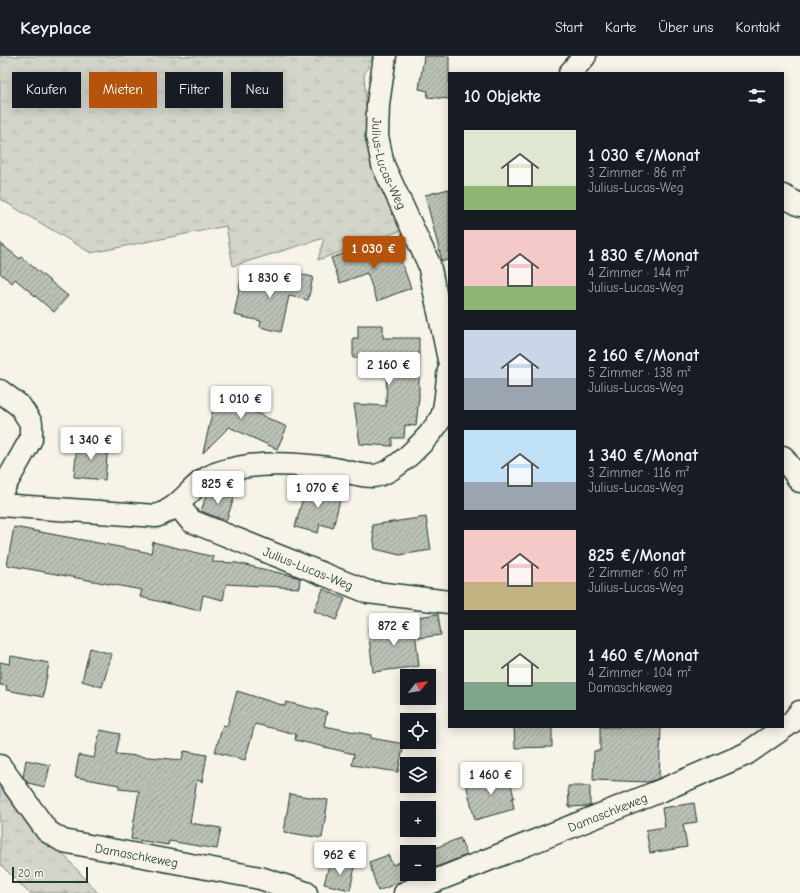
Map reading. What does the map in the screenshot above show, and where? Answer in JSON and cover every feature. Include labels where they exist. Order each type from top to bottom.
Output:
[{"type":"street","name":"Julius-Lucas-Weg","points":[[385,56],[378,104],[377,136],[383,165],[429,264],[448,355]]},
{"type":"street","points":[[571,72],[585,56]]},
{"type":"street","points":[[784,197],[800,205]]},
{"type":"street","points":[[0,505],[156,516],[165,513],[178,505],[200,482],[212,475],[238,468],[283,465],[328,468],[374,476],[391,470],[420,445],[442,417],[448,377]]},
{"type":"street","points":[[0,391],[20,406],[31,423],[31,439],[0,494]]},
{"type":"street","points":[[784,458],[800,481]]},
{"type":"street","name":"Julius-Lucas-Weg","points":[[178,505],[191,521],[368,592],[448,602]]},
{"type":"street","name":"Damaschkeweg","points":[[784,728],[792,722],[800,712]]},
{"type":"street","name":"Damaschkeweg","points":[[405,893],[660,791],[746,754],[783,728]]},
{"type":"street","name":"Damaschkeweg","points":[[0,766],[47,831],[63,841],[260,878],[306,893]]},
{"type":"green space","points":[[0,56],[373,56],[364,75],[370,151],[405,229],[318,260],[324,238],[233,266],[226,226],[91,253],[0,199]]},
{"type":"green space","points":[[0,784],[98,893],[29,893],[0,864]]},
{"type":"building","points":[[424,56],[449,56],[448,99],[427,97],[428,91],[419,89]]},
{"type":"building","points":[[448,189],[448,260],[442,261],[425,195]]},
{"type":"building","points":[[0,243],[20,259],[21,257],[68,296],[54,312],[15,279],[12,283],[0,273]]},
{"type":"building","points":[[366,246],[370,256],[396,247],[411,288],[377,301],[367,273],[340,283],[331,258]]},
{"type":"building","points":[[294,273],[313,277],[308,300],[289,296],[281,332],[260,327],[261,321],[234,315],[242,275],[291,285]]},
{"type":"building","points":[[358,325],[383,325],[383,338],[419,338],[419,397],[416,426],[405,425],[404,438],[392,438],[392,446],[360,444],[354,404],[386,406],[387,358],[353,358],[353,338],[358,338]]},
{"type":"building","points":[[218,387],[246,393],[251,400],[248,409],[287,427],[277,449],[229,427],[203,453]]},
{"type":"building","points":[[77,442],[108,445],[105,480],[74,477]]},
{"type":"building","points":[[317,485],[342,492],[333,528],[320,524],[318,533],[295,527],[306,487],[315,489]]},
{"type":"building","points":[[211,490],[234,498],[226,521],[201,511],[207,493]]},
{"type":"building","points":[[426,517],[431,550],[400,555],[375,549],[372,525]]},
{"type":"building","points":[[14,527],[151,553],[153,542],[214,557],[212,562],[237,563],[297,577],[300,578],[299,588],[226,584],[223,600],[203,595],[200,611],[140,597],[142,590],[7,565]]},
{"type":"building","points":[[323,589],[345,599],[336,620],[314,611]]},
{"type":"building","points":[[438,614],[441,635],[419,638],[417,617]]},
{"type":"building","points":[[414,622],[419,666],[373,672],[368,628]]},
{"type":"building","points":[[90,648],[112,654],[102,687],[82,681]]},
{"type":"building","points":[[11,656],[49,663],[43,697],[6,690],[7,686],[0,685],[0,662],[10,664]]},
{"type":"building","points":[[237,691],[285,706],[286,702],[327,712],[324,726],[371,735],[371,738],[400,743],[400,749],[403,749],[398,772],[352,765],[354,754],[295,740],[296,734],[255,724],[245,760],[215,752],[223,725],[227,726]]},
{"type":"building","points":[[514,728],[552,728],[552,747],[515,748]]},
{"type":"building","points":[[600,728],[661,728],[659,778],[649,782],[593,780],[594,751],[600,751]]},
{"type":"building","points":[[100,730],[120,734],[116,754],[182,760],[184,751],[207,755],[202,782],[197,780],[190,823],[221,828],[217,849],[169,841],[168,845],[131,839],[139,791],[119,789],[119,785],[75,777],[79,755],[94,758]]},
{"type":"building","points":[[26,760],[50,765],[45,787],[28,783],[23,777]]},
{"type":"building","points":[[509,774],[514,798],[512,798],[514,809],[475,820],[466,784]]},
{"type":"building","points":[[568,786],[590,786],[590,806],[569,807]]},
{"type":"building","points":[[290,794],[328,800],[322,838],[284,832]]},
{"type":"building","points":[[694,803],[697,822],[683,824],[687,847],[650,853],[646,830],[665,827],[662,808]]},
{"type":"building","points":[[460,838],[467,855],[436,867],[436,848]]},
{"type":"building","points":[[388,855],[393,865],[400,862],[400,881],[402,881],[378,891],[369,862]]},
{"type":"building","points":[[330,861],[355,867],[350,890],[324,884]]}]
